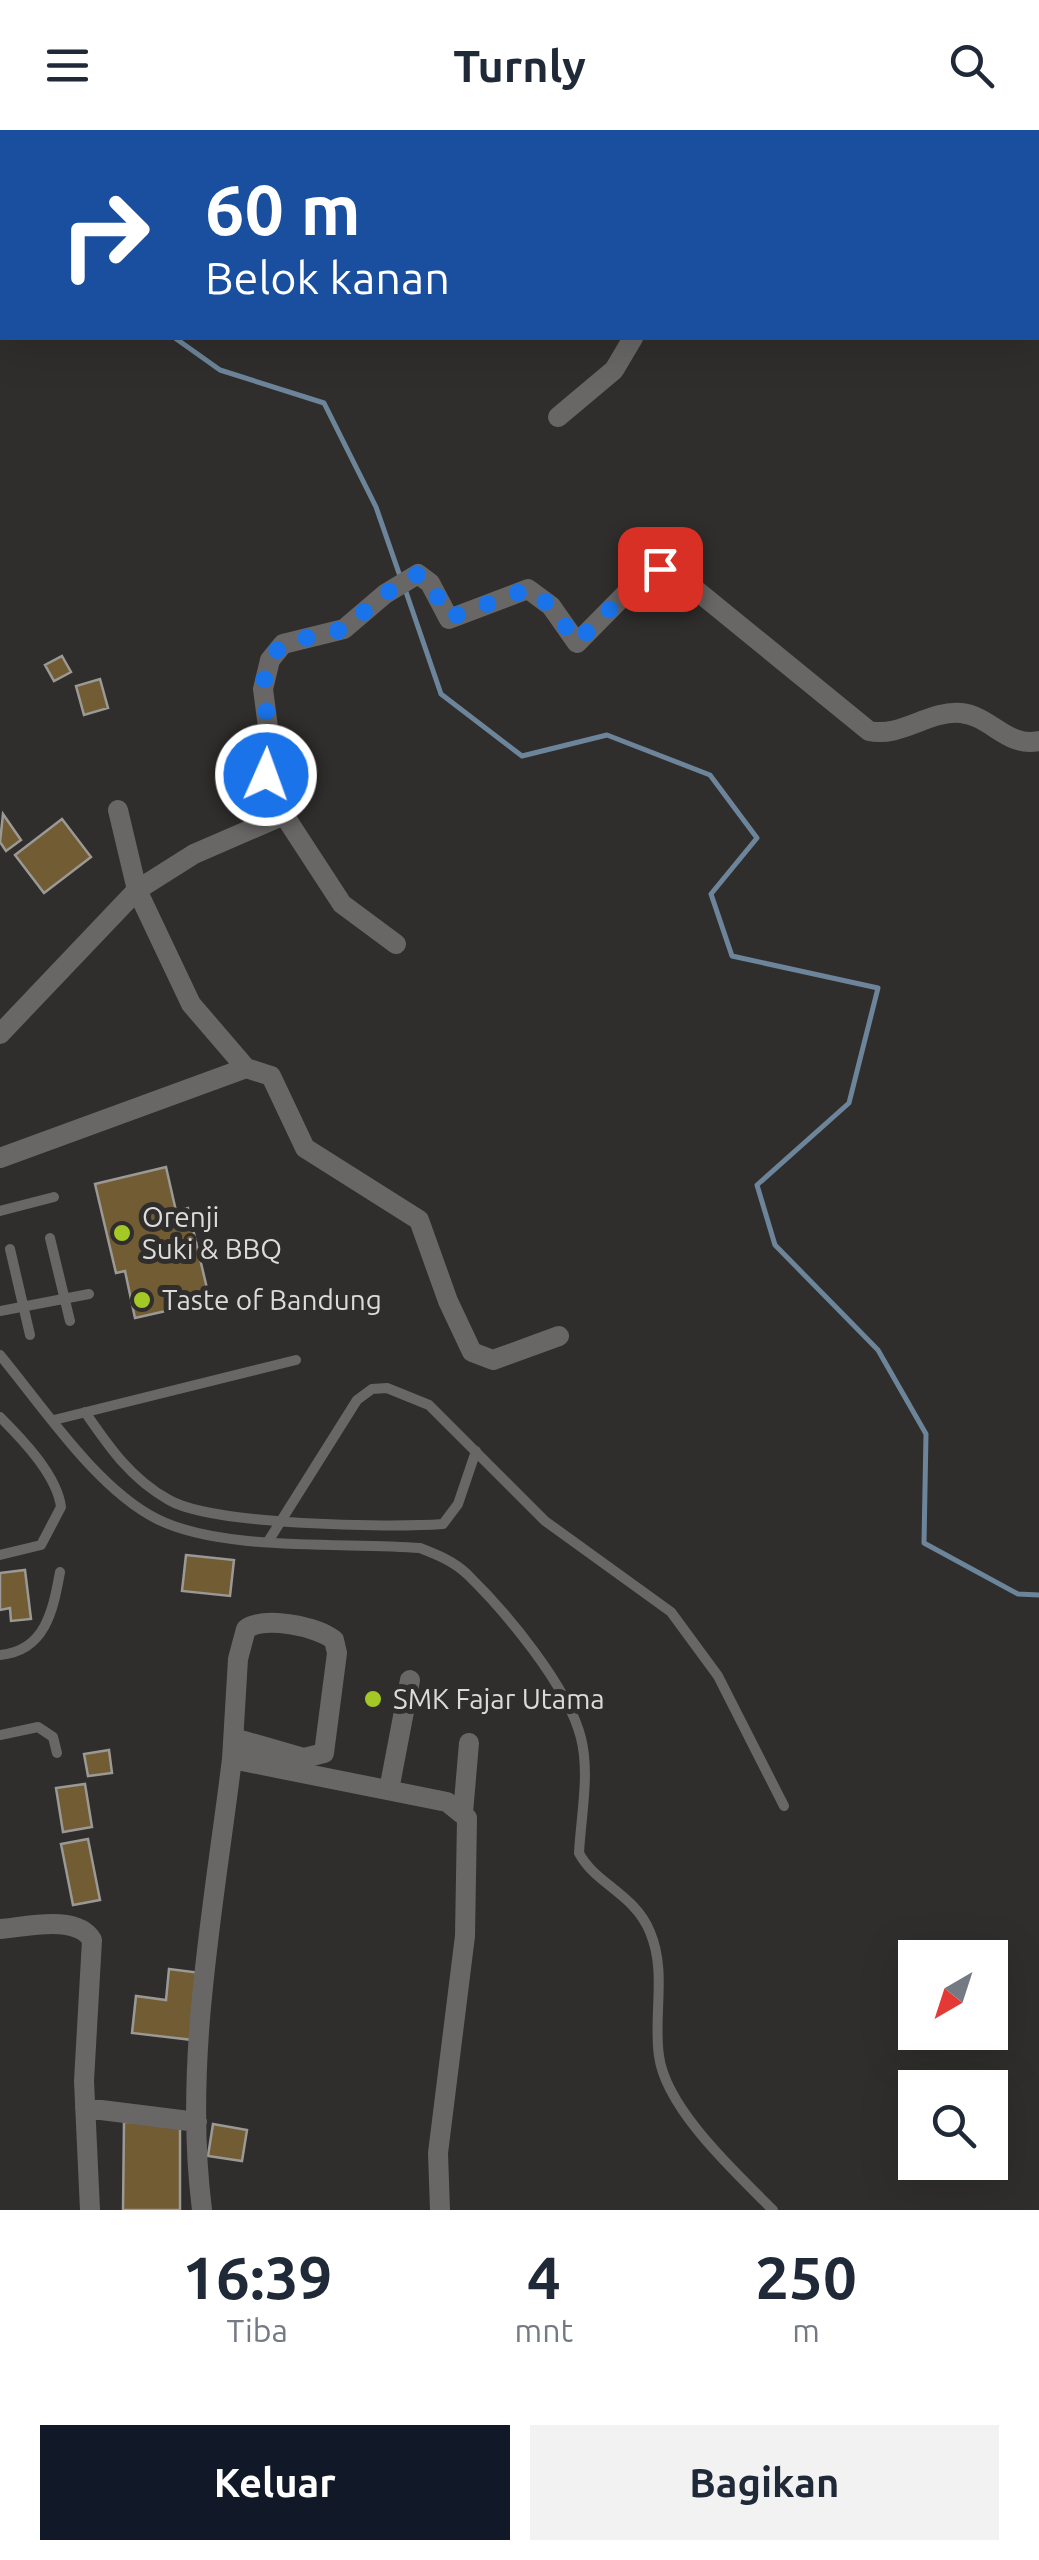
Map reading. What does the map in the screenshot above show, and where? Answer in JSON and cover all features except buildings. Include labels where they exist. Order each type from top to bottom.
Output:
[{"type":"street","points":[[558,417],[608,376],[623,359],[631,340]]},
{"type":"street","points":[[396,944],[342,904],[284,815],[266,775],[272,750],[263,689],[270,660],[283,644],[348,626],[385,594],[418,574],[430,583],[449,618],[528,589],[551,606],[577,642],[648,571],[665,570],[740,625],[870,731],[898,728],[945,713],[963,714],[984,720],[1019,743],[1039,741]]},
{"type":"street","points":[[118,810],[137,890],[191,1004],[223,1046],[246,1068]]},
{"type":"street","points":[[0,1034],[137,890],[194,854],[284,815]]},
{"type":"street","points":[[0,1158],[246,1068],[264,1071],[274,1080],[305,1148],[419,1220],[448,1301],[472,1352],[492,1360],[559,1336]]},
{"type":"street","points":[[202,2210],[197,2122],[201,2014],[233,1748],[238,1659],[248,1627],[260,1622],[321,1632],[334,1640],[337,1653],[324,1753],[304,1758],[233,1748]]},
{"type":"street","points":[[390,1790],[410,1680]]},
{"type":"street","points":[[440,2210],[438,2153],[465,1936],[468,1835],[463,1813],[468,1743]]},
{"type":"street","points":[[233,1748],[448,1802],[463,1813]]},
{"type":"street","points":[[0,1929],[64,1925],[83,1929],[92,1940],[84,2108],[90,2210]]},
{"type":"street","points":[[84,2108],[197,2122]]},
{"type":"lane","points":[[0,1211],[54,1197]]},
{"type":"lane","points":[[50,1238],[70,1321]]},
{"type":"lane","points":[[10,1249],[30,1335]]},
{"type":"lane","points":[[0,1312],[89,1294]]},
{"type":"lane","points":[[0,1355],[125,1497],[155,1518],[187,1532],[420,1548],[446,1558],[466,1573],[541,1662],[580,1735],[586,1766],[579,1853],[636,1906],[654,1945],[659,2057],[664,2074],[715,2150],[772,2210]]},
{"type":"lane","points":[[54,1420],[296,1360]]},
{"type":"lane","points":[[269,1540],[358,1400],[372,1390],[398,1391],[429,1405],[546,1521],[632,1580],[684,1627],[718,1676],[784,1806]]},
{"type":"lane","points":[[85,1412],[124,1466],[169,1500],[209,1513],[281,1520],[443,1524],[458,1504],[476,1451]]},
{"type":"lane","points":[[0,1417],[22,1439],[54,1486],[61,1507],[42,1544],[0,1555]]},
{"type":"lane","points":[[0,1656],[24,1651],[37,1641],[54,1603],[60,1572]]},
{"type":"lane","points":[[0,1735],[38,1727],[53,1738],[57,1753]]},
{"type":"waterway","points":[[178,340],[220,370],[324,403],[376,507],[401,579]]},
{"type":"waterway","points":[[405,589],[441,694],[522,756],[607,735],[710,775],[757,838],[711,894],[732,956],[878,988],[849,1103],[757,1185],[775,1245],[878,1350],[926,1434],[924,1543],[1018,1594],[1039,1595]]},
{"type":"place","name":"Orenji Suki & BBQ","points":[[122,1233]]},
{"type":"place","name":"Taste of Bandung","points":[[142,1300]]},
{"type":"place","name":"SMK Fajar Utama","points":[[373,1699]]},
{"type":"route","points":[[266,775],[272,750],[264,680],[270,660],[283,644],[344,629],[385,594],[418,574],[430,583],[444,614],[453,619],[516,590],[528,589],[551,606],[577,642],[647,572],[660,569]]}]
